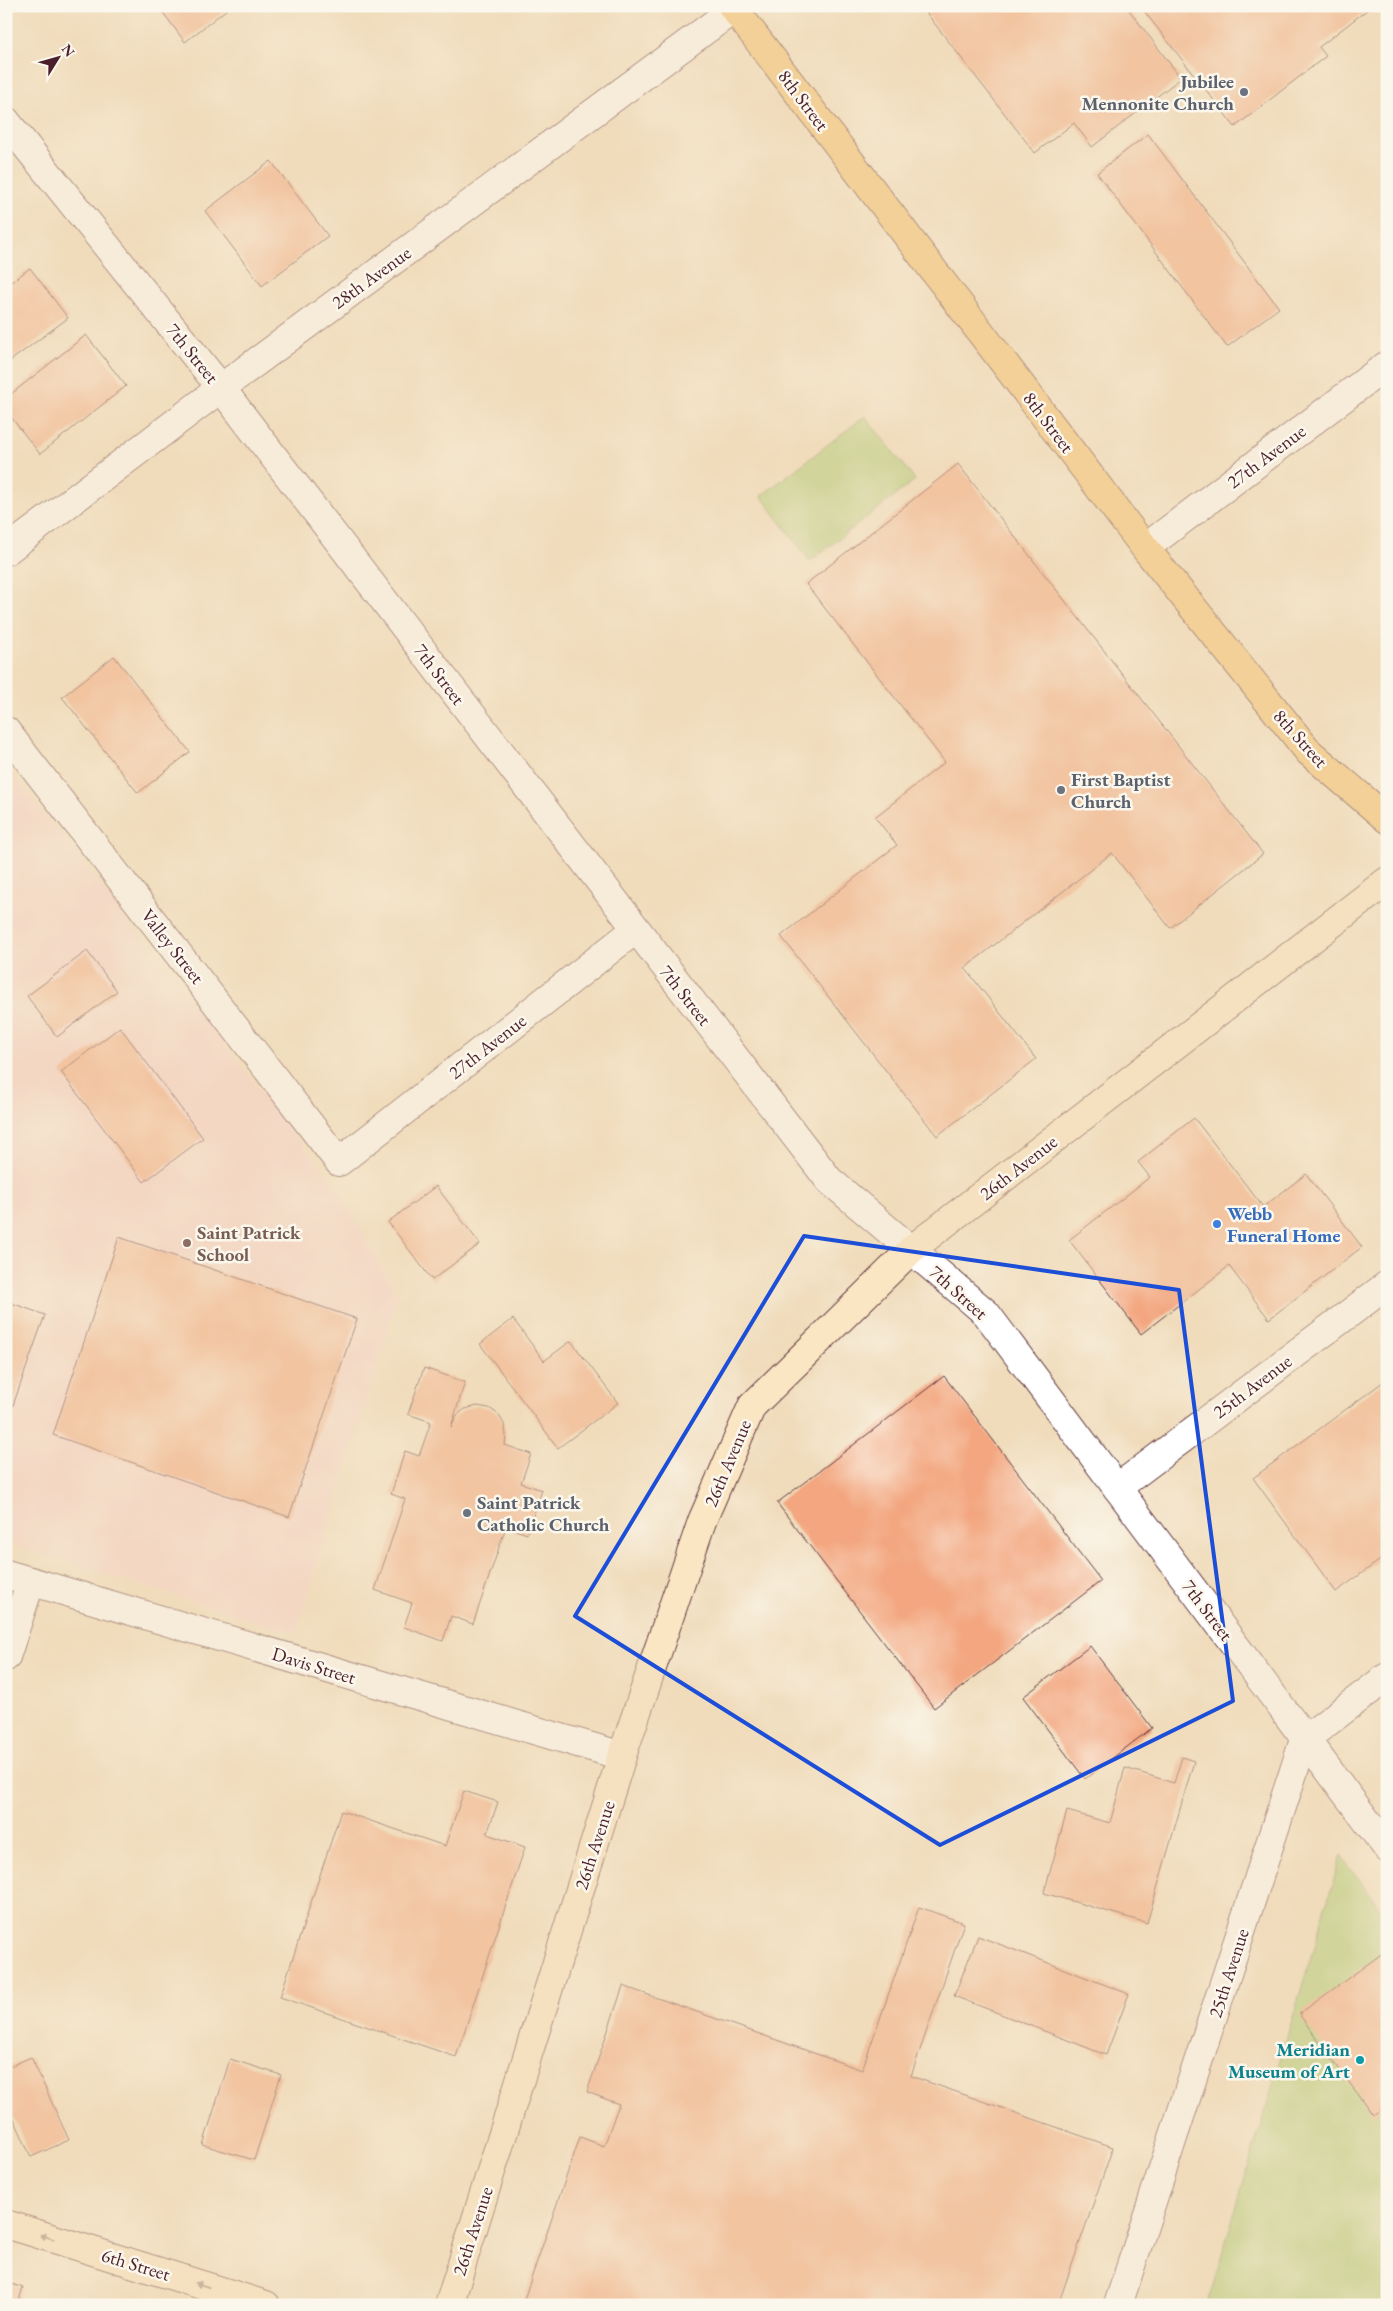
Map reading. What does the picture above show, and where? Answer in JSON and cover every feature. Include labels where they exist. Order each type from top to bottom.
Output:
[{"type":"main road","name":"8th Street","points":[[735,7],[1145,548],[1309,752],[1387,818]]},
{"type":"street","name":"28th Avenue","points":[[6,551],[221,388],[735,7]]},
{"type":"street","name":"7th Street","points":[[6,121],[221,388],[635,930],[829,1180],[986,1313],[1304,1740],[1387,1848]]},
{"type":"street","name":"27th Avenue","points":[[1145,548],[1387,365]]},
{"type":"street","name":"Valley Street","points":[[6,731],[339,1162]]},
{"type":"street","name":"26th Avenue","points":[[449,2305],[622,1756],[702,1521],[752,1406],[912,1249],[1387,881]]},
{"type":"street","name":"27th Avenue","points":[[339,1162],[635,930]]},
{"type":"street","name":"25th Avenue","points":[[1117,1488],[1387,1284]]},
{"type":"street","name":"Davis Street","points":[[19,1577],[622,1756]]},
{"type":"street","points":[[6,1657],[19,1577]]},
{"type":"street","points":[[1304,1740],[1387,1677]]},
{"type":"street","name":"25th Avenue","points":[[1118,2305],[1304,1740]]},
{"type":"street","name":"6th Street","points":[[6,2224],[266,2305]]},
{"type":"highlighted area","points":[[804,1236],[1179,1290],[1233,1701],[940,1845],[575,1616]]},
{"type":"shaded area","name":"Saint Patrick School","points":[[6,765],[338,1189],[398,1296],[296,1634],[6,1543]]},
{"type":"green space","points":[[865,416],[915,480],[810,561],[761,496]]},
{"type":"green space","points":[[1341,1856],[1387,1917],[1387,2305],[1207,2305]]},
{"type":"building","points":[[158,6],[231,6],[185,42]]},
{"type":"building","points":[[921,6],[1126,6],[1181,78],[1092,147],[1074,123],[1035,153]]},
{"type":"building","name":"Jubilee Mennonite Church","points":[[1140,6],[1372,6],[1319,47],[1326,56],[1235,127]]},
{"type":"building","points":[[1148,134],[1279,308],[1227,347],[1097,173]]},
{"type":"building","points":[[271,161],[328,236],[262,286],[205,211]]},
{"type":"building","points":[[30,268],[68,318],[6,364],[6,286]]},
{"type":"building","points":[[86,335],[126,386],[40,454],[6,411],[6,398]]},
{"type":"building","name":"First Baptist Church","points":[[958,464],[1263,854],[1170,928],[1112,853],[965,968],[1036,1059],[937,1136],[781,936],[897,845],[875,817],[945,762],[806,584]]},
{"type":"building","points":[[114,656],[190,752],[138,793],[62,697]]},
{"type":"building","points":[[87,951],[117,991],[57,1037],[27,996]]},
{"type":"building","points":[[120,1027],[203,1138],[144,1182],[61,1072]]},
{"type":"building","name":"Webb Funeral Home","points":[[1194,1118],[1263,1207],[1306,1174],[1362,1247],[1269,1319],[1229,1266],[1141,1334],[1069,1240],[1150,1177],[1138,1162]]},
{"type":"building","points":[[436,1186],[480,1244],[432,1280],[388,1222]]},
{"type":"building","points":[[119,1237],[357,1319],[289,1517],[53,1435]]},
{"type":"building","points":[[6,1301],[45,1315],[7,1422],[6,1422]]},
{"type":"building","points":[[513,1319],[544,1361],[571,1341],[618,1403],[558,1448],[480,1344]]},
{"type":"building","name":"Saint Patrick Catholic Church","points":[[424,1368],[465,1382],[451,1427],[456,1416],[465,1409],[477,1406],[489,1408],[498,1414],[504,1424],[506,1434],[505,1445],[531,1454],[521,1483],[542,1490],[527,1534],[506,1527],[473,1624],[451,1616],[443,1641],[404,1627],[412,1603],[375,1590],[405,1499],[391,1494],[405,1451],[419,1456],[431,1422],[408,1414]]},
{"type":"building","points":[[944,1376],[1101,1581],[934,1708],[777,1503]]},
{"type":"building","points":[[1387,1379],[1387,1555],[1336,1592],[1253,1478]]},
{"type":"building","points":[[1090,1646],[1152,1728],[1085,1779],[1023,1697]]},
{"type":"building","points":[[1182,1757],[1194,1761],[1147,1923],[1044,1893],[1067,1811],[1110,1823],[1125,1768],[1174,1783]]},
{"type":"building","points":[[464,1791],[498,1802],[487,1834],[525,1847],[456,2057],[280,1997],[341,1811],[445,1846]]},
{"type":"building","points":[[919,1907],[964,1923],[911,2076],[1113,2147],[1058,2305],[522,2305],[580,2137],[604,2146],[619,2104],[587,2092],[623,1986],[862,2070]]},
{"type":"building","points":[[978,1936],[1129,1994],[1106,2055],[954,1996]]},
{"type":"building","name":"Meridian Museum of Art","points":[[1387,1950],[1387,2105],[1373,2115],[1299,2014]]},
{"type":"building","points":[[31,2057],[69,2140],[31,2157],[11,2112],[6,2114],[6,2068]]},
{"type":"building","points":[[230,2059],[281,2075],[254,2160],[203,2145]]},
{"type":"building","points":[[6,2282],[23,2288],[17,2305],[6,2305]]},
{"type":"place","name":"Jubilee Mennonite Church","points":[[1244,92]]},
{"type":"place","name":"First Baptist Church","points":[[1061,790]]},
{"type":"place","name":"Webb Funeral Home","points":[[1217,1224]]},
{"type":"place","name":"Saint Patrick School","points":[[187,1243]]},
{"type":"place","name":"Saint Patrick Catholic Church","points":[[467,1513]]},
{"type":"place","name":"Meridian Museum of Art","points":[[1360,2060]]}]
